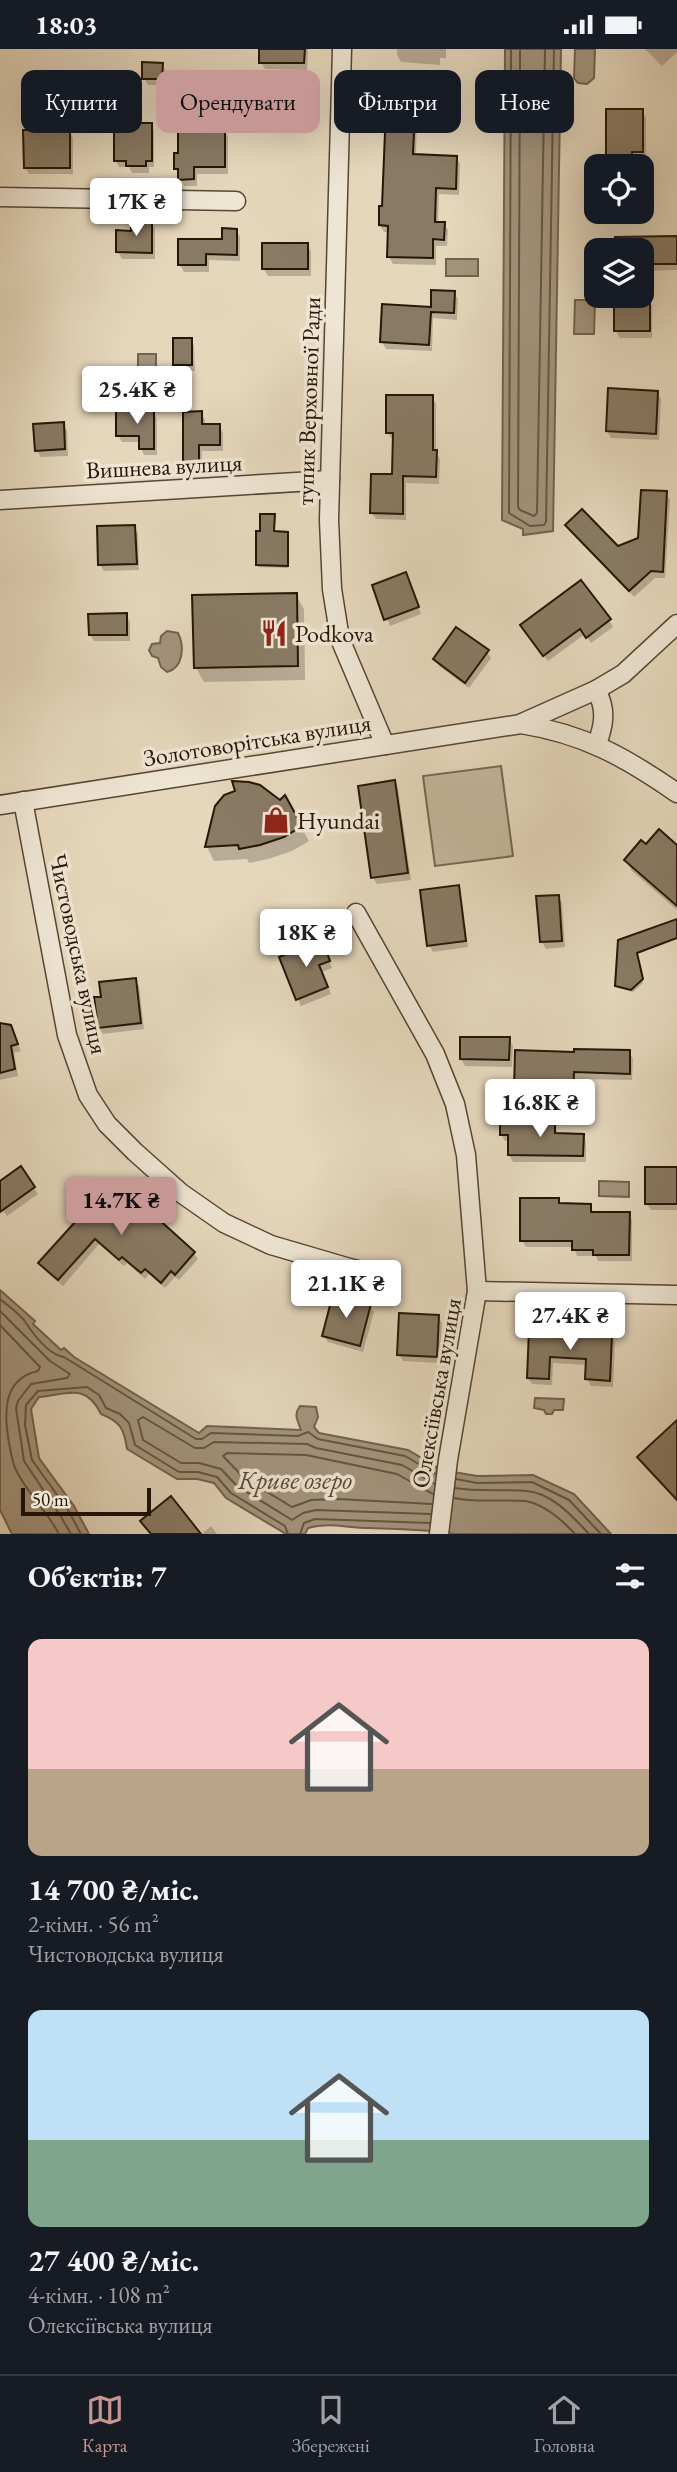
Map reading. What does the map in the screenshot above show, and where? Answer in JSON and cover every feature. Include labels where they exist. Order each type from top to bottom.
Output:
[{"type":"street","name":"тупик Верховної Ради","points":[[342,49],[329,520],[332,589],[340,639],[385,745]]},
{"type":"street","points":[[0,197],[236,201]]},
{"type":"street","name":"Вишнева вулиця","points":[[0,500],[330,481]]},
{"type":"street","name":"Золотоворітська вулиця","points":[[0,804],[521,723],[596,690],[630,669],[677,624]]},
{"type":"street","points":[[596,690],[604,712],[597,744]]},
{"type":"street","name":"Золотоворітська вулиця","points":[[521,723],[554,729],[597,744],[652,775],[677,793]]},
{"type":"street","name":"Чистоводська вулиця","points":[[23,801],[67,1035],[88,1095],[107,1123],[181,1193],[224,1223],[271,1245],[384,1276]]},
{"type":"street","points":[[356,913],[435,1054],[455,1104],[466,1155],[477,1291]]},
{"type":"street","name":"Олексіївська вулиця","points":[[439,1534],[448,1460],[477,1291],[677,1295]]},
{"type":"shaded area","points":[[501,766],[513,856],[435,866],[423,776]]},
{"type":"water","points":[[505,49],[561,49],[561,70],[505,70]]},
{"type":"water","points":[[575,49],[595,49],[594,78],[587,84],[578,83],[574,78]]},
{"type":"water","points":[[504,133],[560,133],[553,531],[523,535],[523,529],[502,520]]},
{"type":"water","points":[[446,259],[478,259],[478,276],[446,276]]},
{"type":"water","points":[[575,300],[584,300],[584,308],[595,308],[594,334],[574,334]]},
{"type":"water","points":[[138,354],[156,354],[156,390],[138,390]]},
{"type":"water","points":[[167,631],[178,633],[182,650],[179,662],[167,672],[149,650],[152,644],[160,643],[161,636]]},
{"type":"water","points":[[599,1181],[629,1182],[629,1197],[599,1196]]},
{"type":"water","name":"Криве озеро","points":[[0,1290],[35,1321],[33,1324],[61,1350],[64,1348],[74,1357],[199,1433],[207,1426],[301,1430],[296,1415],[298,1409],[300,1406],[316,1407],[318,1417],[314,1427],[319,1433],[408,1450],[442,1470],[477,1476],[533,1475],[574,1494],[611,1534],[455,1534],[330,1525],[308,1528],[305,1534],[286,1534],[226,1498],[214,1483],[197,1479],[177,1479],[127,1449],[123,1431],[117,1423],[101,1414],[95,1404],[83,1394],[68,1393],[39,1397],[31,1409],[39,1458],[74,1506],[89,1534],[12,1534],[0,1510]]},
{"type":"water","points":[[535,1398],[564,1399],[563,1410],[546,1414],[544,1410],[534,1408]]},
{"type":"building","points":[[259,49],[305,49],[304,63],[259,63]]},
{"type":"building","points":[[142,62],[163,63],[163,70],[156,70],[156,79],[142,79]]},
{"type":"building","points":[[606,109],[643,109],[643,152],[606,154]]},
{"type":"building","points":[[142,123],[152,123],[152,161],[146,161],[146,166],[126,166],[126,161],[114,161],[114,133],[142,133]]},
{"type":"building","points":[[23,133],[70,133],[70,168],[24,168]]},
{"type":"building","points":[[178,133],[225,133],[225,167],[194,167],[194,179],[178,180],[178,169],[174,169],[174,153],[178,153]]},
{"type":"building","points":[[385,133],[414,133],[413,154],[457,156],[456,189],[436,188],[435,222],[445,222],[444,240],[433,239],[433,258],[387,257],[388,226],[379,225],[379,206],[382,206]]},
{"type":"building","points":[[131,220],[152,221],[152,253],[116,252],[116,230],[131,231]]},
{"type":"building","points":[[222,228],[237,229],[237,255],[206,254],[206,265],[178,265],[178,239],[222,239]]},
{"type":"building","points":[[677,236],[677,264],[654,264],[654,238],[615,237]]},
{"type":"building","points":[[262,243],[308,243],[308,269],[262,269]]},
{"type":"building","points":[[431,290],[455,291],[454,313],[431,312],[429,345],[380,342],[382,304],[431,307]]},
{"type":"building","points":[[614,308],[650,308],[650,331],[614,331]]},
{"type":"building","points":[[173,338],[192,338],[192,365],[173,365]]},
{"type":"building","points":[[608,388],[658,391],[656,434],[606,431]]},
{"type":"building","points":[[386,395],[433,395],[436,477],[403,476],[403,514],[370,513],[371,474],[392,474],[393,433],[386,433]]},
{"type":"building","points":[[116,410],[154,410],[154,449],[139,449],[139,436],[116,436]]},
{"type":"building","points":[[202,411],[202,424],[220,424],[220,445],[199,445],[199,461],[183,461],[183,412]]},
{"type":"building","points":[[64,422],[65,449],[35,451],[33,424]]},
{"type":"building","points":[[641,490],[667,491],[663,572],[651,571],[629,591],[565,525],[582,509],[618,546],[638,538]]},
{"type":"building","points":[[260,514],[275,514],[274,531],[288,532],[288,566],[256,565],[256,531],[260,531]]},
{"type":"building","points":[[135,525],[137,564],[98,565],[97,526]]},
{"type":"building","points":[[406,572],[419,607],[384,620],[372,585]]},
{"type":"building","points":[[581,580],[611,619],[586,638],[580,629],[543,656],[520,625]]},
{"type":"building","points":[[297,593],[298,666],[194,668],[192,595]]},
{"type":"building","points":[[127,613],[127,635],[89,635],[88,614]]},
{"type":"building","points":[[456,627],[489,650],[465,683],[433,659]]},
{"type":"building","points":[[395,780],[408,873],[371,878],[358,786]]},
{"type":"building","points":[[232,781],[260,785],[280,800],[285,795],[302,826],[284,837],[260,845],[239,849],[238,845],[205,847],[215,806],[224,795],[235,791]]},
{"type":"building","points":[[659,829],[677,845],[677,906],[624,860],[641,840],[646,844]]},
{"type":"building","points":[[459,885],[466,941],[427,946],[420,890]]},
{"type":"building","points":[[559,895],[562,941],[540,942],[536,896]]},
{"type":"building","points":[[677,919],[677,938],[637,953],[643,979],[631,990],[615,986],[618,940]]},
{"type":"building","points":[[322,940],[330,961],[319,965],[328,987],[296,1000],[279,957]]},
{"type":"building","points":[[136,978],[141,1023],[98,1028],[94,997],[101,997],[99,982]]},
{"type":"building","points":[[0,1023],[11,1025],[18,1044],[11,1046],[15,1069],[0,1073]]},
{"type":"building","points":[[460,1037],[510,1037],[509,1060],[460,1059]]},
{"type":"building","points":[[574,1049],[630,1050],[630,1074],[574,1072],[573,1099],[548,1098],[549,1091],[514,1090],[515,1050],[574,1052]]},
{"type":"building","points":[[500,1121],[555,1121],[555,1133],[584,1134],[583,1156],[508,1155],[508,1135],[500,1135]]},
{"type":"building","points":[[21,1166],[35,1187],[0,1212],[0,1181]]},
{"type":"building","points":[[645,1167],[677,1167],[677,1204],[645,1204]]},
{"type":"building","points":[[114,1179],[195,1252],[175,1275],[171,1271],[161,1283],[145,1269],[141,1273],[122,1257],[119,1260],[95,1239],[58,1280],[38,1263]]},
{"type":"building","points":[[520,1198],[559,1198],[559,1203],[591,1204],[591,1212],[630,1212],[629,1255],[593,1255],[593,1250],[572,1250],[572,1241],[520,1241]]},
{"type":"building","points":[[333,1294],[371,1304],[360,1346],[322,1336]]},
{"type":"building","points":[[399,1313],[439,1315],[437,1357],[397,1355]]},
{"type":"building","points":[[529,1330],[612,1334],[610,1381],[585,1379],[586,1359],[550,1357],[549,1379],[527,1378]]},
{"type":"building","points":[[677,1420],[677,1500],[637,1457]]},
{"type":"building","points":[[171,1496],[201,1534],[151,1534],[140,1521]]},
{"type":"place","name":"Podkova","points":[[274,633]]},
{"type":"place","name":"Hyundai","points":[[276,820]]}]
